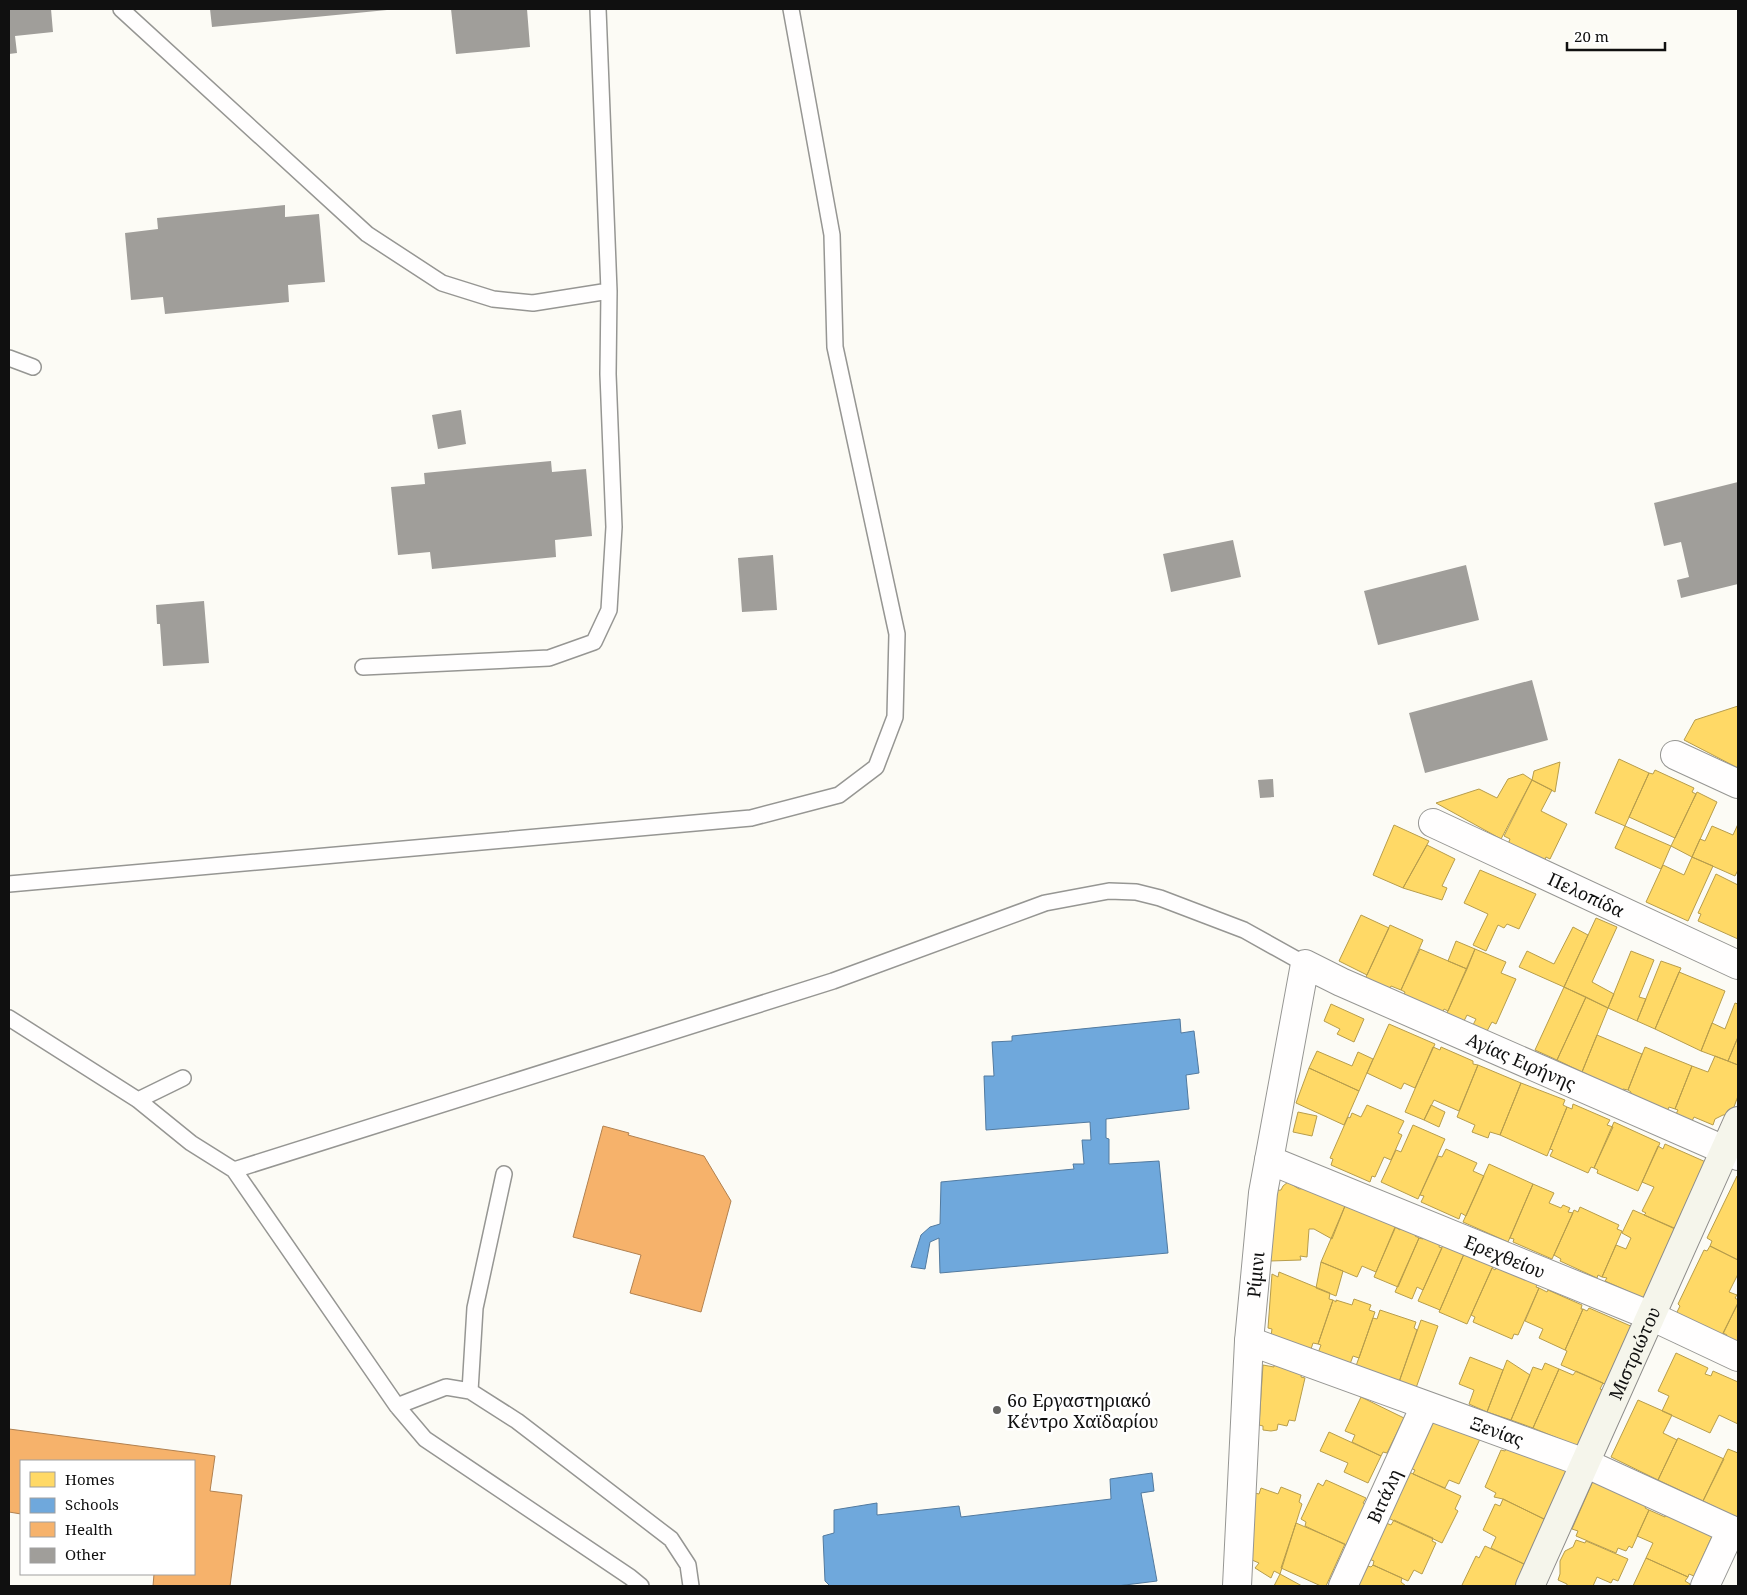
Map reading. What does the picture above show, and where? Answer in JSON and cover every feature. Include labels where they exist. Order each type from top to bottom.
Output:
[{"type":"street","points":[[1676,755],[1738,784]]},
{"type":"street","name":"Πελοπίδα","points":[[1433,824],[1738,965]]},
{"type":"street","name":"Αγίας Ειρήνης","points":[[1305,964],[1341,982],[1732,1153]]},
{"type":"street","name":"Ρίμινι","points":[[1238,1586],[1250,1341],[1263,1193],[1305,964]]},
{"type":"street","name":"Μιστριώτου","points":[[1530,1586],[1651,1316],[1732,1153],[1738,1121]]},
{"type":"street","name":"Ερεχθείου","points":[[1269,1160],[1651,1316],[1738,1357]]},
{"type":"street","name":"Ξενίας","points":[[1250,1341],[1586,1463],[1735,1531]]},
{"type":"street","name":"Βιτάλη","points":[[1343,1586],[1425,1406]]},
{"type":"street","points":[[1704,1586],[1735,1531]]},
{"type":"lane","points":[[121,9],[367,234],[442,283],[493,298],[534,303],[609,291]]},
{"type":"lane","points":[[363,667],[549,658],[594,642],[609,610],[614,527],[608,374],[609,291],[598,9]]},
{"type":"lane","points":[[9,884],[751,818],[839,795],[876,767],[895,717],[897,634],[835,347],[832,235],[791,9]]},
{"type":"lane","points":[[9,358],[33,367]]},
{"type":"lane","points":[[234,1170],[833,981],[1045,903],[1110,891],[1136,892],[1160,898],[1244,930],[1305,964]]},
{"type":"lane","points":[[9,1018],[138,1100],[191,1143],[234,1170],[396,1406],[425,1439],[630,1576],[641,1586]]},
{"type":"lane","points":[[138,1100],[183,1078]]},
{"type":"lane","points":[[470,1391],[475,1308],[504,1174]]},
{"type":"lane","points":[[396,1406],[446,1387],[470,1391],[517,1421],[671,1539],[688,1565],[691,1586]]},
{"type":"building: Homes","points":[[1738,706],[1738,768],[1684,740],[1695,720]]},
{"type":"building: Homes","points":[[1619,759],[1649,773],[1625,826],[1595,813]]},
{"type":"building: Homes","points":[[1560,762],[1555,792],[1532,780],[1534,771]]},
{"type":"building: Homes","points":[[1655,770],[1694,788],[1692,792],[1696,794],[1675,838],[1629,817],[1649,773],[1653,774]]},
{"type":"building: Homes","points":[[1523,774],[1532,780],[1501,839],[1436,803],[1479,789],[1497,798],[1508,779]]},
{"type":"building: Homes","points":[[1532,780],[1552,790],[1541,811],[1567,824],[1550,859],[1546,857],[1544,862],[1508,844],[1510,839],[1504,836]]},
{"type":"building: Homes","points":[[1697,792],[1717,802],[1692,857],[1671,846]]},
{"type":"building: Homes","points":[[1738,824],[1738,870],[1735,876],[1692,857],[1700,839],[1705,841],[1712,826],[1733,835]]},
{"type":"building: Homes","points":[[1394,825],[1429,841],[1403,888],[1373,875]]},
{"type":"building: Homes","points":[[1625,826],[1671,846],[1661,869],[1615,848]]},
{"type":"building: Homes","points":[[1427,845],[1455,859],[1442,886],[1447,888],[1442,900],[1403,888]]},
{"type":"building: Homes","points":[[1692,857],[1713,866],[1688,921],[1646,902],[1663,865],[1684,875]]},
{"type":"building: Homes","points":[[1480,870],[1536,894],[1519,929],[1507,924],[1504,928],[1498,925],[1486,951],[1473,945],[1488,914],[1464,903]]},
{"type":"building: Homes","points":[[1716,874],[1738,885],[1738,939],[1698,921],[1701,914],[1698,913]]},
{"type":"building: Homes","points":[[1361,915],[1389,928],[1367,975],[1339,961]]},
{"type":"building: Homes","points":[[1596,918],[1617,927],[1592,982],[1614,994],[1608,1008],[1564,987]]},
{"type":"building: Homes","points":[[1390,925],[1423,940],[1401,990],[1391,986],[1389,990],[1365,979]]},
{"type":"building: Homes","points":[[1573,927],[1588,935],[1564,987],[1519,967],[1527,951],[1554,964]]},
{"type":"building: Homes","points":[[1456,941],[1475,949],[1467,969],[1448,961]]},
{"type":"building: Homes","points":[[1420,949],[1467,969],[1448,1011],[1444,1009],[1441,1016],[1402,999],[1405,992],[1401,990]]},
{"type":"building: Homes","points":[[1475,949],[1506,962],[1501,973],[1516,979],[1496,1024],[1492,1022],[1487,1031],[1473,1025],[1476,1019],[1467,1015],[1464,1021],[1447,1013]]},
{"type":"building: Homes","points":[[1631,951],[1654,960],[1639,997],[1646,999],[1637,1021],[1608,1008]]},
{"type":"building: Homes","points":[[1661,961],[1681,968],[1655,1029],[1637,1021]]},
{"type":"building: Homes","points":[[1679,972],[1725,991],[1701,1051],[1655,1029]]},
{"type":"building: Homes","points":[[1564,987],[1586,997],[1557,1060],[1535,1050]]},
{"type":"building: Homes","points":[[1586,997],[1608,1008],[1582,1072],[1557,1060]]},
{"type":"building: Homes","points":[[1735,1003],[1738,1004],[1738,1037],[1728,1061],[1701,1051],[1712,1023],[1725,1029]]},
{"type":"building: Homes","points":[[1331,1004],[1364,1019],[1354,1042],[1337,1034],[1340,1029],[1324,1021]]},
{"type":"building: Homes","points":[[1389,1024],[1435,1044],[1415,1088],[1404,1083],[1401,1089],[1367,1073]]},
{"type":"building: Homes","points":[[1597,1035],[1642,1054],[1628,1090],[1623,1089],[1622,1093],[1585,1078],[1587,1074],[1582,1072]]},
{"type":"building: Homes","points":[[1738,1037],[1738,1065],[1728,1061]]},
{"type":"building: Homes","points":[[1433,1047],[1440,1050],[1441,1047],[1478,1065],[1459,1111],[1434,1100],[1424,1120],[1405,1112]]},
{"type":"building: Homes","points":[[1645,1047],[1692,1066],[1675,1109],[1669,1107],[1666,1114],[1629,1098],[1631,1092],[1628,1090]]},
{"type":"building: Homes","points":[[1317,1051],[1352,1066],[1358,1052],[1373,1059],[1359,1091],[1309,1068]]},
{"type":"building: Homes","points":[[1715,1056],[1738,1065],[1738,1096],[1731,1115],[1723,1115],[1715,1119],[1713,1125],[1694,1117],[1692,1121],[1676,1114],[1678,1110],[1675,1109],[1692,1066],[1708,1072]]},
{"type":"building: Homes","points":[[1478,1065],[1521,1083],[1500,1135],[1490,1132],[1488,1138],[1472,1132],[1475,1125],[1457,1117]]},
{"type":"building: Homes","points":[[1309,1068],[1359,1091],[1344,1125],[1296,1103]]},
{"type":"building: Homes","points":[[1521,1083],[1565,1100],[1563,1105],[1567,1107],[1547,1156],[1500,1135]]},
{"type":"building: Homes","points":[[1573,1104],[1610,1120],[1607,1125],[1613,1127],[1594,1168],[1591,1167],[1588,1173],[1550,1156],[1553,1150],[1550,1149],[1567,1107],[1572,1109]]},
{"type":"building: Homes","points":[[1367,1105],[1404,1121],[1398,1133],[1402,1135],[1391,1160],[1384,1157],[1375,1177],[1372,1176],[1370,1182],[1331,1165],[1333,1159],[1330,1158],[1348,1117],[1350,1118],[1352,1113],[1361,1117]]},
{"type":"building: Homes","points":[[1431,1105],[1445,1112],[1439,1127],[1424,1120]]},
{"type":"building: Homes","points":[[1298,1112],[1317,1116],[1312,1136],[1293,1132]]},
{"type":"building: Homes","points":[[1614,1122],[1660,1143],[1638,1191],[1597,1173],[1598,1170],[1594,1168]]},
{"type":"building: Homes","points":[[1413,1125],[1445,1139],[1418,1199],[1381,1182],[1396,1150],[1401,1152]]},
{"type":"building: Homes","points":[[1665,1144],[1708,1163],[1675,1229],[1644,1215],[1646,1213],[1642,1211],[1654,1187],[1642,1182],[1658,1146],[1663,1149]]},
{"type":"building: Homes","points":[[1446,1149],[1477,1163],[1473,1171],[1484,1176],[1466,1216],[1461,1213],[1459,1219],[1421,1202],[1424,1196],[1420,1195],[1438,1156],[1442,1157]]},
{"type":"building: Homes","points":[[1489,1164],[1533,1184],[1508,1242],[1463,1222]]},
{"type":"building: Homes","points":[[1737,1176],[1738,1260],[1710,1246],[1712,1241],[1707,1238]]},
{"type":"building: Homes","points":[[1288,1182],[1299,1189],[1307,1188],[1345,1206],[1332,1239],[1314,1229],[1309,1229],[1307,1257],[1300,1256],[1301,1260],[1270,1261],[1273,1191],[1281,1190]]},
{"type":"building: Homes","points":[[1533,1184],[1554,1193],[1549,1203],[1561,1208],[1563,1205],[1570,1208],[1568,1212],[1573,1213],[1552,1259],[1513,1242],[1514,1239],[1510,1238]]},
{"type":"building: Homes","points":[[1345,1206],[1397,1224],[1376,1272],[1362,1266],[1357,1277],[1321,1262]]},
{"type":"building: Homes","points":[[1580,1207],[1619,1225],[1617,1229],[1622,1231],[1602,1277],[1598,1275],[1597,1278],[1560,1261],[1561,1259],[1554,1255],[1574,1210],[1578,1212]]},
{"type":"building: Homes","points":[[1633,1210],[1681,1231],[1650,1301],[1605,1281],[1607,1278],[1602,1277],[1616,1245],[1626,1249],[1631,1238],[1622,1233]]},
{"type":"building: Homes","points":[[1402,1225],[1417,1232],[1415,1236],[1419,1238],[1398,1287],[1374,1277],[1395,1227],[1400,1230]]},
{"type":"building: Homes","points":[[1424,1235],[1440,1242],[1439,1247],[1442,1248],[1423,1290],[1417,1287],[1412,1299],[1395,1292],[1419,1238],[1423,1239]]},
{"type":"building: Homes","points":[[1443,1245],[1464,1254],[1440,1310],[1418,1301]]},
{"type":"building: Homes","points":[[1710,1246],[1738,1260],[1738,1274],[1729,1292],[1737,1295],[1735,1298],[1738,1300],[1738,1303],[1722,1336],[1676,1314],[1680,1306],[1678,1304],[1704,1250],[1707,1251]]},
{"type":"building: Homes","points":[[1464,1254],[1494,1264],[1467,1324],[1439,1312]]},
{"type":"building: Homes","points":[[1321,1262],[1343,1271],[1336,1296],[1316,1288]]},
{"type":"building: Homes","points":[[1498,1265],[1538,1283],[1536,1287],[1539,1288],[1518,1335],[1514,1334],[1512,1339],[1473,1322],[1475,1317],[1471,1315],[1492,1268],[1495,1270]]},
{"type":"building: Homes","points":[[1279,1272],[1330,1293],[1329,1299],[1333,1300],[1318,1344],[1313,1343],[1311,1349],[1271,1336],[1272,1329],[1268,1328],[1272,1274],[1278,1277]]},
{"type":"building: Homes","points":[[1539,1288],[1582,1305],[1581,1309],[1583,1309],[1565,1350],[1539,1338],[1543,1329],[1525,1321]]},
{"type":"building: Homes","points":[[1354,1299],[1371,1305],[1369,1310],[1375,1312],[1359,1358],[1353,1356],[1350,1364],[1318,1353],[1321,1345],[1318,1344],[1333,1300],[1352,1305]]},
{"type":"building: Homes","points":[[1738,1303],[1738,1346],[1725,1340],[1727,1335],[1723,1333]]},
{"type":"building: Homes","points":[[1589,1308],[1633,1327],[1607,1385],[1561,1365],[1567,1351],[1565,1350],[1583,1309],[1587,1311]]},
{"type":"building: Homes","points":[[1380,1310],[1416,1322],[1414,1328],[1417,1330],[1399,1382],[1356,1366],[1373,1318],[1377,1319]]},
{"type":"building: Homes","points":[[1421,1320],[1438,1326],[1416,1388],[1399,1382]]},
{"type":"building: Homes","points":[[1676,1353],[1708,1368],[1705,1374],[1711,1376],[1713,1371],[1738,1382],[1738,1424],[1719,1415],[1710,1433],[1662,1411],[1669,1396],[1658,1391]]},
{"type":"building: Homes","points":[[1470,1357],[1503,1370],[1487,1412],[1469,1404],[1474,1390],[1459,1384]]},
{"type":"building: Homes","points":[[1507,1360],[1530,1375],[1511,1420],[1487,1412]]},
{"type":"building: Homes","points":[[1274,1363],[1302,1371],[1301,1377],[1305,1378],[1295,1421],[1289,1420],[1287,1426],[1278,1424],[1277,1430],[1271,1431],[1263,1430],[1263,1426],[1259,1425],[1263,1365],[1274,1367]]},
{"type":"building: Homes","points":[[1545,1363],[1559,1369],[1533,1428],[1511,1420],[1533,1367],[1542,1370]]},
{"type":"building: Homes","points":[[1559,1369],[1573,1375],[1576,1371],[1603,1383],[1600,1389],[1608,1392],[1584,1449],[1533,1428]]},
{"type":"building: Homes","points":[[1361,1397],[1404,1418],[1387,1453],[1383,1452],[1381,1456],[1352,1442],[1355,1435],[1345,1431]]},
{"type":"building: Homes","points":[[1638,1400],[1672,1415],[1663,1433],[1677,1440],[1658,1480],[1611,1457]]},
{"type":"building: Homes","points":[[1433,1420],[1480,1439],[1459,1484],[1449,1480],[1445,1488],[1413,1474],[1415,1470],[1410,1468]]},
{"type":"building: Homes","points":[[1329,1432],[1381,1456],[1368,1483],[1344,1472],[1348,1463],[1320,1451]]},
{"type":"building: Homes","points":[[1678,1438],[1724,1459],[1703,1501],[1658,1480]]},
{"type":"building: Homes","points":[[1507,1447],[1572,1473],[1546,1520],[1503,1499],[1494,1497],[1496,1493],[1485,1487],[1501,1450],[1505,1451]]},
{"type":"building: Homes","points":[[1728,1449],[1738,1453],[1738,1518],[1703,1501]]},
{"type":"building: Homes","points":[[1409,1472],[1461,1496],[1455,1509],[1458,1511],[1442,1543],[1388,1518]]},
{"type":"building: Homes","points":[[1326,1480],[1366,1498],[1363,1503],[1368,1506],[1350,1547],[1305,1526],[1306,1522],[1301,1519],[1318,1483],[1323,1486]]},
{"type":"building: Homes","points":[[1593,1481],[1647,1504],[1645,1508],[1649,1510],[1632,1548],[1629,1546],[1626,1551],[1618,1548],[1616,1553],[1576,1536],[1578,1531],[1572,1529]]},
{"type":"building: Homes","points":[[1281,1487],[1301,1495],[1299,1502],[1302,1504],[1280,1574],[1274,1571],[1271,1578],[1255,1568],[1259,1563],[1252,1560],[1255,1493],[1259,1494],[1261,1488],[1278,1494]]},
{"type":"building: Homes","points":[[1503,1499],[1546,1520],[1532,1563],[1526,1561],[1524,1564],[1491,1548],[1496,1537],[1483,1530],[1495,1504],[1500,1506]]},
{"type":"building: Homes","points":[[1649,1510],[1665,1517],[1666,1513],[1713,1534],[1694,1576],[1689,1574],[1688,1577],[1646,1558],[1653,1543],[1637,1536]]},
{"type":"building: Homes","points":[[1394,1520],[1433,1538],[1432,1541],[1436,1543],[1422,1574],[1414,1570],[1408,1581],[1373,1565],[1374,1561],[1369,1559],[1386,1523],[1391,1525]]},
{"type":"building: Homes","points":[[1296,1523],[1345,1544],[1326,1586],[1321,1586],[1281,1568]]},
{"type":"building: Homes","points":[[1576,1540],[1585,1543],[1586,1541],[1628,1559],[1618,1581],[1613,1579],[1611,1583],[1597,1577],[1593,1586],[1567,1586],[1567,1584],[1558,1580],[1560,1561],[1565,1551],[1573,1547]]},
{"type":"building: Homes","points":[[1485,1546],[1524,1564],[1522,1569],[1527,1571],[1520,1586],[1462,1585],[1476,1556],[1479,1558]]},
{"type":"building: Homes","points":[[1646,1558],[1688,1577],[1685,1581],[1690,1584],[1689,1586],[1633,1586]]},
{"type":"building: Homes","points":[[1373,1565],[1402,1578],[1401,1582],[1406,1586],[1358,1586],[1368,1566],[1371,1567]]},
{"type":"building: Homes","points":[[1280,1574],[1302,1586],[1274,1586]]},
{"type":"building: Schools","points":[[1180,1019],[1181,1033],[1194,1031],[1199,1073],[1186,1075],[1189,1109],[1106,1119],[1106,1138],[1109,1139],[1109,1164],[1159,1161],[1168,1253],[940,1273],[939,1238],[930,1242],[925,1269],[911,1267],[921,1235],[930,1227],[940,1224],[941,1182],[1074,1169],[1073,1164],[1084,1164],[1082,1140],[1091,1140],[1090,1122],[986,1130],[984,1076],[994,1076],[992,1042],[1012,1041],[1012,1036]]},
{"type":"building: Schools","points":[[1152,1473],[1154,1491],[1141,1493],[1157,1581],[1117,1586],[830,1586],[825,1581],[823,1536],[834,1533],[834,1510],[877,1503],[877,1515],[959,1506],[961,1517],[1111,1499],[1110,1479]]},
{"type":"building: Health","points":[[603,1126],[629,1133],[628,1135],[704,1156],[731,1201],[701,1312],[630,1293],[641,1255],[573,1237]]},
{"type":"building: Health","points":[[9,1429],[215,1456],[210,1491],[242,1495],[230,1586],[153,1586],[154,1575],[195,1575],[195,1460],[20,1460],[20,1514],[9,1512]]},
{"type":"building: Other","points":[[9,9],[51,9],[53,32],[15,36],[17,53],[9,54]]},
{"type":"building: Other","points":[[210,9],[387,9],[387,10],[212,27]]},
{"type":"building: Other","points":[[451,9],[527,9],[530,47],[456,54]]},
{"type":"building: Other","points":[[285,205],[285,217],[319,214],[325,282],[288,285],[289,302],[165,314],[163,297],[131,300],[125,233],[158,229],[157,218]]},
{"type":"building: Other","points":[[461,410],[466,444],[438,449],[432,415]]},
{"type":"building: Other","points":[[551,461],[552,472],[586,469],[592,536],[555,540],[556,557],[432,569],[430,552],[398,555],[391,487],[425,484],[424,473]]},
{"type":"building: Other","points":[[1738,482],[1738,584],[1681,598],[1677,580],[1689,577],[1681,542],[1664,546],[1654,503]]},
{"type":"building: Other","points":[[1233,540],[1241,577],[1171,592],[1163,554]]},
{"type":"building: Other","points":[[773,555],[777,610],[742,612],[738,558]]},
{"type":"building: Other","points":[[1466,565],[1479,620],[1378,645],[1364,591]]},
{"type":"building: Other","points":[[204,601],[209,663],[163,666],[160,624],[157,624],[156,605]]},
{"type":"building: Other","points":[[1532,680],[1548,740],[1425,773],[1409,713]]},
{"type":"building: Other","points":[[1273,779],[1274,797],[1260,798],[1258,780]]},
{"type":"place","name":"6ο Εργαστηριακό Κέντρο Χαϊδαρίου","points":[[997,1410]]}]
